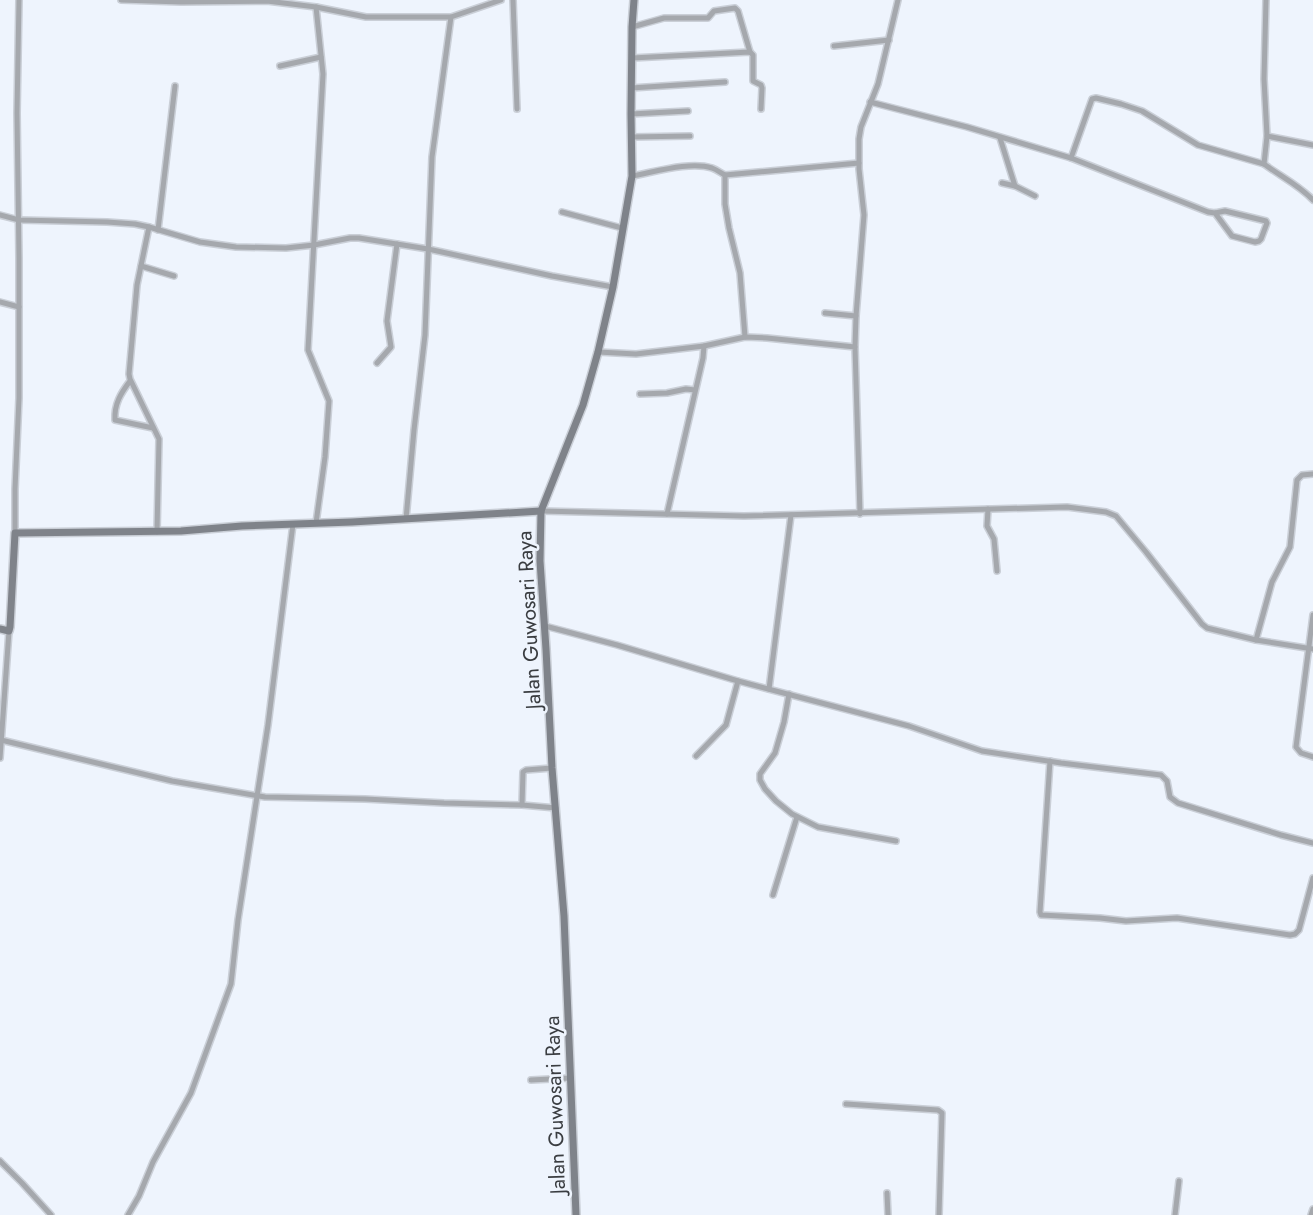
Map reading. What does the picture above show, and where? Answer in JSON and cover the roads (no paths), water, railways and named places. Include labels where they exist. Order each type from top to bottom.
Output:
[{"type":"street","points":[[0,758],[13,581],[19,398],[17,113],[19,0]]},
{"type":"street","points":[[122,0],[267,1],[366,17],[451,17],[501,0]]},
{"type":"street","points":[[513,0],[517,109]]},
{"type":"street","name":"Jalan Guwosari Raya","points":[[576,1215],[564,916],[552,768],[540,561],[541,511],[584,405],[613,287],[632,177],[631,88],[634,0]]},
{"type":"street","points":[[860,514],[855,347],[864,215],[858,139],[870,102],[879,84],[898,0]]},
{"type":"street","points":[[1264,164],[1267,136],[1264,79],[1266,0]]},
{"type":"street","points":[[316,8],[323,74],[308,350],[329,401],[325,458],[316,523]]},
{"type":"street","points":[[632,27],[664,18],[708,18],[714,10],[735,8],[753,55],[753,81],[762,88],[761,109]]},
{"type":"street","points":[[406,519],[425,335],[432,157],[451,17]]},
{"type":"street","points":[[834,46],[889,40]]},
{"type":"street","points":[[633,58],[750,52]]},
{"type":"street","points":[[280,66],[321,57]]},
{"type":"street","points":[[631,88],[725,82]]},
{"type":"street","points":[[158,230],[175,86]]},
{"type":"street","points":[[1071,158],[1092,99],[1096,98],[1142,111],[1198,145],[1264,164],[1305,191],[1313,200]]},
{"type":"street","points":[[870,102],[967,127],[1071,158],[1208,212],[1225,211],[1267,223],[1261,239],[1255,242],[1232,236],[1215,213]]},
{"type":"street","points":[[631,114],[688,111]]},
{"type":"street","points":[[631,137],[690,136]]},
{"type":"street","points":[[1267,136],[1313,145]]},
{"type":"street","points":[[1000,138],[1015,186]]},
{"type":"street","points":[[632,177],[667,169],[699,166],[712,168],[725,175],[859,163]]},
{"type":"street","points":[[725,175],[725,204],[740,273],[745,338]]},
{"type":"street","points":[[1002,183],[1015,186],[1035,196]]},
{"type":"street","points":[[562,212],[622,228]]},
{"type":"street","points":[[0,215],[19,220],[107,222],[149,227],[193,241],[236,247],[286,248],[350,238],[428,249],[613,287]]},
{"type":"street","points":[[149,227],[137,285],[129,374],[130,381],[159,439],[157,532]]},
{"type":"street","points":[[377,363],[392,347],[387,321],[397,244]]},
{"type":"street","points":[[141,266],[174,276]]},
{"type":"street","points":[[0,302],[19,307]]},
{"type":"street","points":[[825,313],[856,316]]},
{"type":"street","points":[[598,352],[636,354],[704,346],[745,338],[855,347]]},
{"type":"street","points":[[668,514],[704,346]]},
{"type":"street","points":[[130,381],[117,400],[115,418],[117,421],[153,428]]},
{"type":"street","points":[[639,394],[695,390]]},
{"type":"street","points":[[1256,640],[1272,582],[1290,547],[1297,480],[1302,475],[1313,474]]},
{"type":"street","points":[[15,533],[157,532],[541,511],[744,516],[1067,507],[1106,512],[1116,516],[1202,624],[1212,630],[1311,649]]},
{"type":"street","points":[[988,509],[987,526],[994,539],[997,571]]},
{"type":"street","points":[[769,689],[791,515]]},
{"type":"street","points":[[128,1215],[139,1196],[153,1162],[191,1094],[231,984],[238,920],[268,725],[293,524]]},
{"type":"street","points":[[1313,615],[1311,649],[1296,747],[1300,753],[1313,757]]},
{"type":"street","points":[[545,626],[738,681],[909,726],[982,751],[1161,775],[1167,781],[1170,797],[1178,803],[1313,843]]},
{"type":"street","points":[[0,629],[9,631]]},
{"type":"street","points":[[696,756],[726,725],[738,681]]},
{"type":"street","points":[[789,694],[775,753],[760,774],[760,780],[765,789],[792,814],[818,827],[896,841]]},
{"type":"street","points":[[1,740],[172,781],[264,797],[365,799],[556,808]]},
{"type":"street","points":[[1050,761],[1041,915],[1126,921],[1177,918],[1290,935],[1299,930],[1313,878]]},
{"type":"street","points":[[522,805],[523,772],[552,768]]},
{"type":"street","points":[[773,895],[797,817]]},
{"type":"street","points":[[531,1080],[570,1078]]},
{"type":"street","points":[[846,1104],[938,1110],[942,1113],[939,1215]]},
{"type":"street","points":[[0,1161],[51,1215]]},
{"type":"street","points":[[1175,1215],[1179,1181]]},
{"type":"street","points":[[887,1193],[888,1215]]},
{"type":"street","points":[[1311,1215],[1313,1209]]}]
